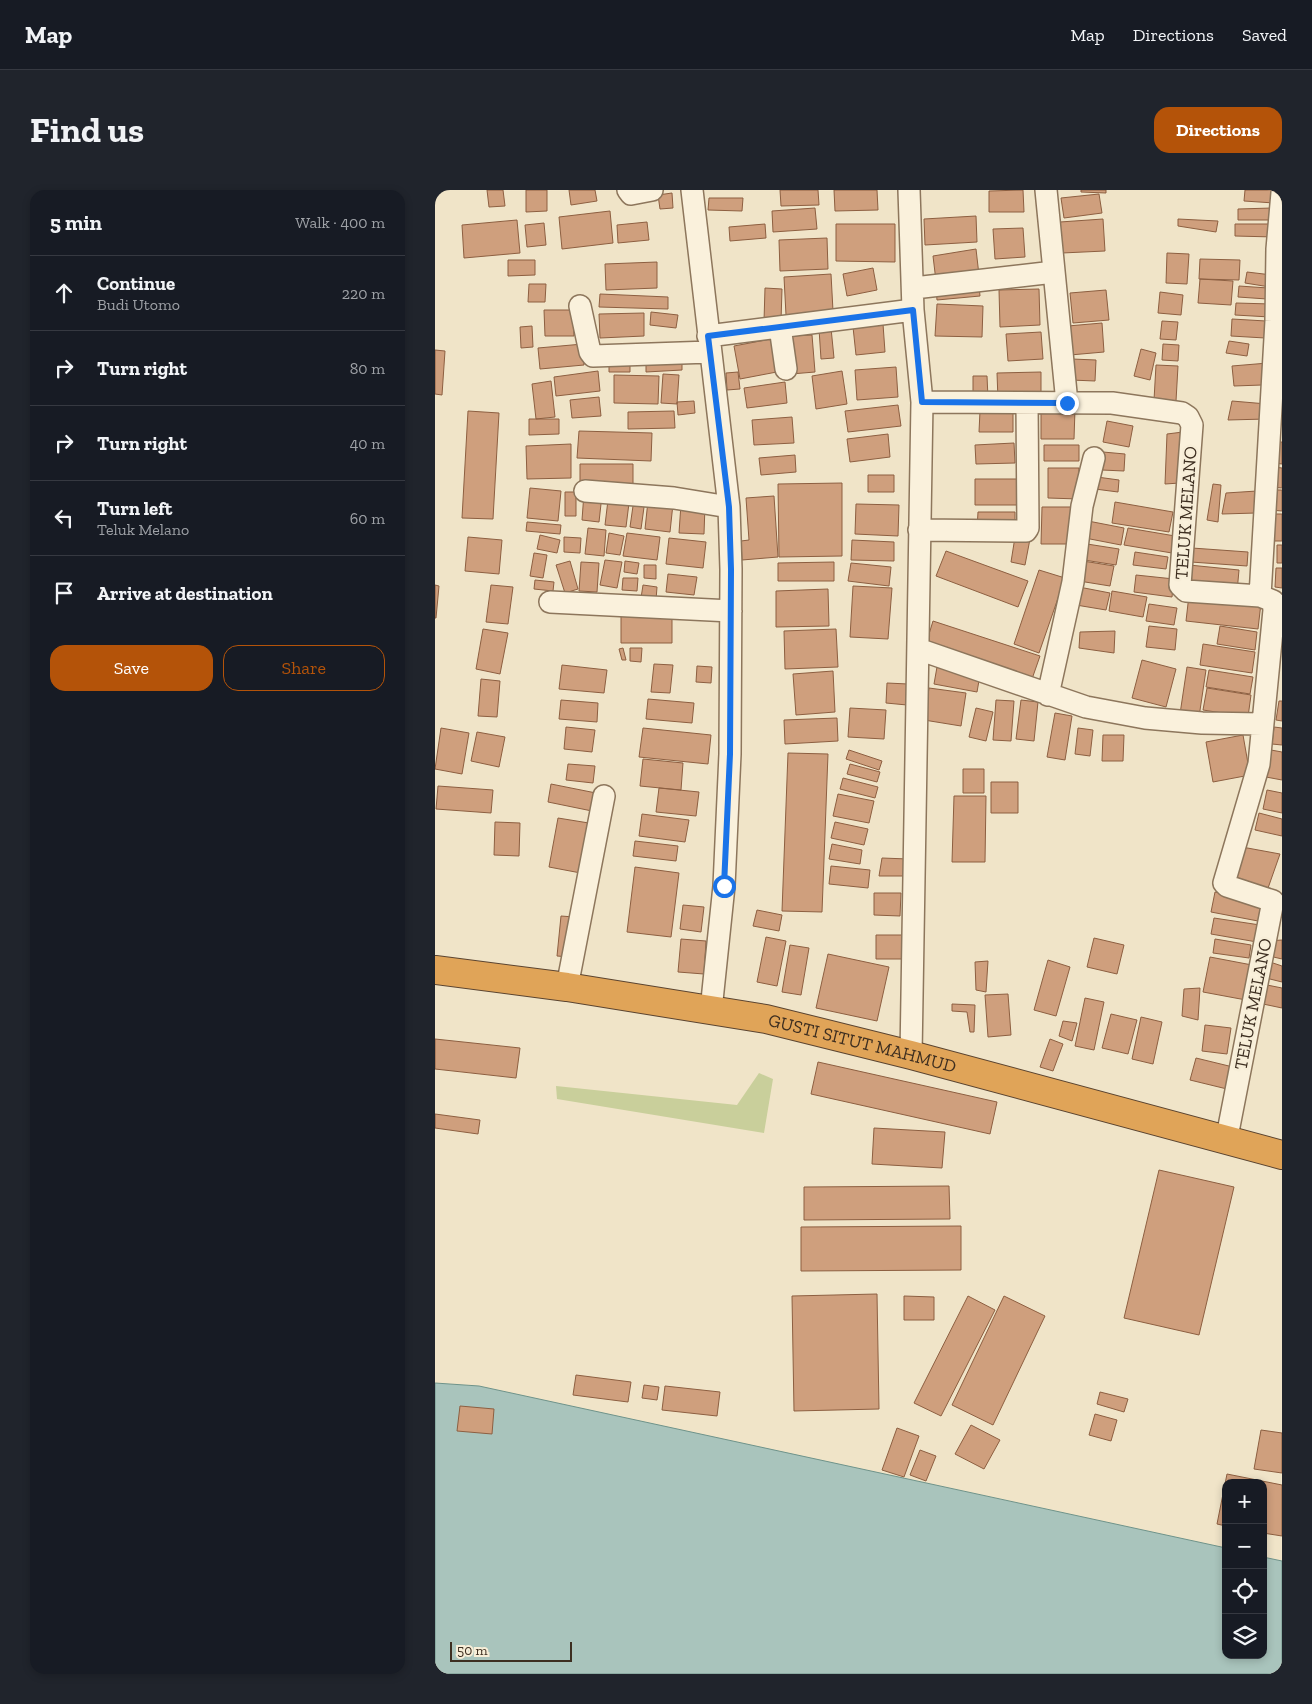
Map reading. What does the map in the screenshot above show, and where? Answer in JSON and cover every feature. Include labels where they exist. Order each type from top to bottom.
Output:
[{"type":"highway","name":"GUSTI SITUT MAHMUD","points":[[435,970],[567,987],[766,1019],[911,1055],[1226,1142],[1282,1155]]},
{"type":"street","points":[[628,190],[631,194],[637,194],[652,190]]},
{"type":"street","points":[[692,190],[729,507],[731,611],[730,754],[725,877],[711,1010]]},
{"type":"street","points":[[909,190],[914,288],[913,310],[922,402],[911,1055]]},
{"type":"street","points":[[1046,190],[1067,403]]},
{"type":"street","points":[[1260,596],[1276,321],[1277,249],[1282,192]]},
{"type":"street","points":[[914,288],[1054,272]]},
{"type":"street","points":[[580,306],[589,352],[593,356],[709,344],[780,327],[913,310]]},
{"type":"street","points":[[780,327],[786,369]]},
{"type":"street","name":"TELUK MELANO","points":[[922,402],[1112,403],[1182,413],[1188,417],[1192,425],[1180,585],[1186,591],[1260,596],[1273,601],[1275,610],[1259,764],[1225,883],[1227,886],[1277,902],[1226,1142]]},
{"type":"street","points":[[919,530],[1026,531],[1028,528],[1027,403]]},
{"type":"street","points":[[1048,695],[1073,582],[1082,506],[1094,458]]},
{"type":"street","points":[[585,491],[674,498],[729,507]]},
{"type":"street","points":[[550,602],[731,611]]},
{"type":"street","points":[[918,649],[1086,707],[1145,718],[1202,723],[1262,724]]},
{"type":"street","points":[[567,987],[604,796]]},
{"type":"green space","points":[[759,1073],[773,1079],[764,1133],[557,1099],[556,1086],[737,1105]]},
{"type":"water","points":[[435,1383],[479,1386],[1222,1547],[1222,1659],[1267,1659],[1267,1558],[1282,1561],[1282,1674],[435,1674]]},
{"type":"building","points":[[487,190],[503,190],[505,206],[489,207]]},
{"type":"building","points":[[526,190],[547,190],[547,211],[526,212]]},
{"type":"building","points":[[569,190],[595,190],[597,201],[571,205]]},
{"type":"building","points":[[780,190],[818,190],[819,205],[781,206]]},
{"type":"building","points":[[834,190],[877,190],[878,210],[835,211]]},
{"type":"building","points":[[1023,190],[1024,212],[989,212],[989,191]]},
{"type":"building","points":[[1081,190],[1106,190],[1106,193],[1081,192]]},
{"type":"building","points":[[1245,190],[1275,190],[1274,203],[1244,201]]},
{"type":"building","points":[[672,193],[673,208],[660,209],[658,195]]},
{"type":"building","points":[[1099,194],[1102,213],[1064,218],[1061,198]]},
{"type":"building","points":[[709,198],[743,198],[742,211],[708,210]]},
{"type":"building","points":[[815,208],[817,229],[773,232],[772,211]]},
{"type":"building","points":[[1272,208],[1272,220],[1238,220],[1238,209]]},
{"type":"building","points":[[610,211],[613,243],[562,249],[559,217]]},
{"type":"building","points":[[976,216],[977,242],[925,245],[924,219]]},
{"type":"building","points":[[1103,219],[1105,251],[1062,253],[1060,222]]},
{"type":"building","points":[[1178,219],[1218,221],[1216,232],[1178,226]]},
{"type":"building","points":[[517,220],[520,253],[464,258],[462,225]]},
{"type":"building","points":[[647,222],[649,240],[618,243],[617,225]]},
{"type":"building","points":[[544,223],[546,245],[527,247],[525,225]]},
{"type":"building","points":[[765,224],[766,238],[730,241],[729,227]]},
{"type":"building","points":[[836,224],[895,224],[895,262],[836,261]]},
{"type":"building","points":[[1235,224],[1274,224],[1274,237],[1235,236]]},
{"type":"building","points":[[1023,228],[1025,257],[995,259],[993,229]]},
{"type":"building","points":[[827,238],[828,269],[780,271],[779,240]]},
{"type":"building","points":[[976,249],[979,275],[936,281],[933,256]]},
{"type":"building","points":[[1167,253],[1189,254],[1187,284],[1166,283]]},
{"type":"building","points":[[1200,259],[1240,260],[1239,280],[1199,279]]},
{"type":"building","points":[[508,260],[535,260],[535,275],[508,276]]},
{"type":"building","points":[[657,262],[657,288],[606,290],[605,264]]},
{"type":"building","points":[[873,268],[877,290],[847,296],[843,274]]},
{"type":"building","points":[[1247,272],[1272,275],[1270,287],[1245,283]]},
{"type":"building","points":[[831,274],[833,311],[786,315],[784,277]]},
{"type":"building","points":[[1200,279],[1233,281],[1231,305],[1198,303]]},
{"type":"building","points":[[529,284],[546,284],[545,302],[528,302]]},
{"type":"building","points":[[979,285],[980,296],[937,300],[936,288]]},
{"type":"building","points":[[1239,286],[1268,288],[1267,299],[1238,297]]},
{"type":"building","points":[[765,288],[782,289],[781,321],[764,321]]},
{"type":"building","points":[[1039,289],[1040,325],[1000,327],[999,290]]},
{"type":"building","points":[[1106,290],[1109,320],[1073,323],[1070,293]]},
{"type":"building","points":[[1160,292],[1183,295],[1181,315],[1158,313]]},
{"type":"building","points":[[600,294],[668,297],[668,309],[599,307]]},
{"type":"building","points":[[1236,303],[1271,304],[1270,317],[1235,315]]},
{"type":"building","points":[[937,304],[983,306],[982,337],[935,336]]},
{"type":"building","points":[[544,310],[573,310],[574,336],[545,336]]},
{"type":"building","points":[[651,312],[678,315],[676,328],[650,325]]},
{"type":"building","points":[[644,313],[644,336],[600,338],[599,314]]},
{"type":"building","points":[[1232,319],[1266,321],[1265,338],[1231,336]]},
{"type":"building","points":[[1162,321],[1178,322],[1176,340],[1160,339]]},
{"type":"building","points":[[1102,323],[1104,352],[1070,355],[1068,326]]},
{"type":"building","points":[[883,324],[885,352],[856,355],[853,327]]},
{"type":"building","points":[[532,326],[533,347],[521,348],[520,327]]},
{"type":"building","points":[[831,328],[834,358],[821,359],[819,329]]},
{"type":"building","points":[[1041,332],[1043,359],[1008,361],[1006,334]]},
{"type":"building","points":[[812,335],[815,372],[791,374],[788,336]]},
{"type":"building","points":[[776,338],[782,371],[740,379],[734,346]]},
{"type":"building","points":[[1229,341],[1249,344],[1247,356],[1226,353]]},
{"type":"building","points":[[583,344],[584,365],[540,369],[538,348]]},
{"type":"building","points":[[1163,344],[1179,345],[1178,361],[1162,360]]},
{"type":"building","points":[[1141,349],[1156,353],[1150,380],[1134,376]]},
{"type":"building","points":[[435,350],[445,351],[442,395],[435,394]]},
{"type":"building","points":[[1072,359],[1096,360],[1095,381],[1071,380]]},
{"type":"building","points":[[682,361],[682,370],[646,372],[646,362]]},
{"type":"building","points":[[609,362],[630,362],[630,372],[609,372]]},
{"type":"building","points":[[1268,363],[1262,385],[1234,386],[1232,366]]},
{"type":"building","points":[[1156,365],[1178,366],[1176,401],[1154,400]]},
{"type":"building","points":[[896,367],[898,397],[857,400],[855,370]]},
{"type":"building","points":[[598,371],[600,391],[556,396],[554,377]]},
{"type":"building","points":[[842,371],[847,404],[816,409],[812,376]]},
{"type":"building","points":[[738,372],[740,389],[727,390],[726,373]]},
{"type":"building","points":[[1041,372],[1041,399],[998,400],[997,373]]},
{"type":"building","points":[[663,374],[679,375],[677,404],[661,403]]},
{"type":"building","points":[[614,375],[659,376],[658,404],[614,403]]},
{"type":"building","points":[[973,376],[987,376],[988,398],[973,398]]},
{"type":"building","points":[[551,381],[555,417],[536,419],[532,384]]},
{"type":"building","points":[[785,382],[787,403],[747,408],[744,388]]},
{"type":"building","points":[[599,397],[601,416],[572,418],[570,400]]},
{"type":"building","points":[[694,401],[695,413],[678,415],[677,402]]},
{"type":"building","points":[[1232,401],[1267,404],[1266,419],[1228,420]]},
{"type":"building","points":[[898,405],[901,426],[848,432],[845,411]]},
{"type":"building","points":[[1041,409],[1075,409],[1074,439],[1041,439]]},
{"type":"building","points":[[468,411],[499,413],[493,519],[462,518]]},
{"type":"building","points":[[674,411],[675,428],[628,429],[628,412]]},
{"type":"building","points":[[980,411],[1013,411],[1013,432],[979,432]]},
{"type":"building","points":[[792,417],[794,443],[754,445],[752,420]]},
{"type":"building","points":[[529,419],[559,419],[559,434],[529,435]]},
{"type":"building","points":[[1107,421],[1133,426],[1129,447],[1103,442]]},
{"type":"building","points":[[579,431],[652,433],[651,461],[577,458]]},
{"type":"building","points":[[1183,432],[1180,483],[1165,484],[1167,434]]},
{"type":"building","points":[[888,434],[890,457],[850,462],[847,439]]},
{"type":"building","points":[[1275,442],[1282,442],[1282,464],[1274,463]]},
{"type":"building","points":[[1014,443],[1015,463],[976,464],[975,445]]},
{"type":"building","points":[[571,444],[571,478],[527,479],[526,446]]},
{"type":"building","points":[[1044,445],[1079,445],[1079,461],[1044,461]]},
{"type":"building","points":[[1103,452],[1125,454],[1124,471],[1102,470]]},
{"type":"building","points":[[795,455],[796,472],[761,475],[759,458]]},
{"type":"building","points":[[580,464],[633,464],[633,484],[580,485]]},
{"type":"building","points":[[1274,467],[1282,468],[1282,488],[1272,487]]},
{"type":"building","points":[[1048,468],[1079,468],[1079,499],[1048,498]]},
{"type":"building","points":[[868,475],[894,475],[894,492],[868,492]]},
{"type":"building","points":[[1097,477],[1119,480],[1118,492],[1095,489]]},
{"type":"building","points":[[975,479],[1020,479],[1020,505],[975,505]]},
{"type":"building","points":[[842,483],[842,556],[779,557],[778,484]]},
{"type":"building","points":[[1213,484],[1221,485],[1218,522],[1207,520]]},
{"type":"building","points":[[530,488],[561,491],[558,521],[527,518]]},
{"type":"building","points":[[1271,490],[1282,490],[1282,511],[1270,510]]},
{"type":"building","points":[[1257,491],[1256,513],[1222,514],[1226,493]]},
{"type":"building","points":[[565,492],[576,492],[576,516],[565,516]]},
{"type":"building","points":[[584,493],[602,495],[599,522],[582,520]]},
{"type":"building","points":[[774,496],[778,557],[742,560],[741,541],[749,540],[746,498]]},
{"type":"building","points":[[634,499],[645,500],[641,529],[630,527]]},
{"type":"building","points":[[608,500],[629,503],[626,527],[605,525]]},
{"type":"building","points":[[648,501],[673,504],[670,532],[645,529]]},
{"type":"building","points":[[1115,502],[1173,512],[1169,532],[1112,523]]},
{"type":"building","points":[[681,504],[705,506],[704,534],[679,533]]},
{"type":"building","points":[[856,504],[899,505],[898,536],[855,534]]},
{"type":"building","points":[[1042,507],[1075,507],[1075,544],[1041,544]]},
{"type":"building","points":[[978,512],[1015,512],[1015,529],[977,529]]},
{"type":"building","points":[[1274,514],[1282,514],[1282,541],[1273,541]]},
{"type":"building","points":[[1088,521],[1124,528],[1121,545],[1085,538]]},
{"type":"building","points":[[527,522],[561,525],[560,534],[526,531]]},
{"type":"building","points":[[588,528],[606,530],[604,556],[585,554]]},
{"type":"building","points":[[1128,528],[1175,536],[1172,553],[1124,545]]},
{"type":"building","points":[[609,533],[624,536],[620,555],[606,553]]},
{"type":"building","points":[[627,533],[660,537],[657,560],[623,556]]},
{"type":"building","points":[[540,535],[560,540],[557,553],[537,549]]},
{"type":"building","points":[[468,537],[502,540],[499,574],[465,571]]},
{"type":"building","points":[[564,537],[581,538],[580,553],[564,552]]},
{"type":"building","points":[[1015,537],[1030,539],[1025,565],[1011,562]]},
{"type":"building","points":[[669,538],[706,542],[703,568],[666,564]]},
{"type":"building","points":[[852,540],[894,542],[894,561],[851,560]]},
{"type":"building","points":[[1087,544],[1119,549],[1116,565],[1084,560]]},
{"type":"building","points":[[1277,545],[1282,545],[1282,563],[1277,563]]},
{"type":"building","points":[[1192,548],[1248,552],[1247,566],[1191,562]]},
{"type":"building","points":[[946,551],[1028,581],[1018,607],[936,576]]},
{"type":"building","points":[[1135,552],[1168,557],[1166,569],[1133,565]]},
{"type":"building","points":[[534,553],[547,555],[543,578],[530,576]]},
{"type":"building","points":[[605,560],[622,562],[617,588],[600,585]]},
{"type":"building","points":[[570,561],[578,589],[565,593],[556,565]]},
{"type":"building","points":[[625,561],[639,563],[637,574],[624,572]]},
{"type":"building","points":[[1083,561],[1114,566],[1110,586],[1079,581]]},
{"type":"building","points":[[581,562],[599,563],[597,592],[579,591]]},
{"type":"building","points":[[834,562],[834,581],[778,581],[778,563]]},
{"type":"building","points":[[851,563],[891,567],[889,586],[848,581]]},
{"type":"building","points":[[644,565],[656,565],[656,579],[644,578]]},
{"type":"building","points":[[1189,565],[1239,570],[1237,592],[1186,586]]},
{"type":"building","points":[[1276,568],[1282,568],[1282,588],[1275,587]]},
{"type":"building","points":[[1039,570],[1065,578],[1039,653],[1014,644]]},
{"type":"building","points":[[668,574],[697,577],[694,595],[666,592]]},
{"type":"building","points":[[1136,575],[1174,579],[1172,597],[1134,592]]},
{"type":"building","points":[[623,578],[638,578],[637,591],[622,590]]},
{"type":"building","points":[[535,580],[554,582],[553,591],[534,589]]},
{"type":"building","points":[[435,585],[439,586],[436,618],[435,618]]},
{"type":"building","points":[[491,585],[513,587],[508,624],[486,622]]},
{"type":"building","points":[[643,585],[657,587],[656,600],[641,598]]},
{"type":"building","points":[[853,586],[892,588],[888,639],[850,637]]},
{"type":"building","points":[[1079,587],[1110,593],[1106,610],[1076,605]]},
{"type":"building","points":[[828,589],[829,626],[776,627],[776,591]]},
{"type":"building","points":[[1112,591],[1147,597],[1143,617],[1109,611]]},
{"type":"building","points":[[1189,595],[1261,603],[1258,629],[1186,621]]},
{"type":"building","points":[[1149,604],[1177,608],[1174,625],[1146,621]]},
{"type":"building","points":[[621,614],[672,614],[672,643],[621,643]]},
{"type":"building","points":[[933,621],[1040,656],[1032,679],[926,644]]},
{"type":"building","points":[[1149,626],[1177,629],[1175,650],[1146,647]]},
{"type":"building","points":[[1220,626],[1257,632],[1255,650],[1217,644]]},
{"type":"building","points":[[483,629],[508,633],[500,674],[476,669]]},
{"type":"building","points":[[836,629],[838,667],[785,669],[784,631]]},
{"type":"building","points":[[1115,631],[1114,653],[1079,648],[1080,632]]},
{"type":"building","points":[[1203,644],[1255,652],[1252,673],[1200,665]]},
{"type":"building","points":[[623,648],[626,660],[622,660],[619,649]]},
{"type":"building","points":[[630,648],[642,648],[641,662],[630,661]]},
{"type":"building","points":[[1142,660],[1176,669],[1166,707],[1132,698]]},
{"type":"building","points":[[654,664],[673,665],[670,693],[651,692]]},
{"type":"building","points":[[562,665],[607,670],[604,693],[559,689]]},
{"type":"building","points":[[697,666],[712,667],[711,683],[696,682]]},
{"type":"building","points":[[937,667],[980,675],[977,692],[934,684]]},
{"type":"building","points":[[1187,667],[1206,670],[1199,717],[1180,714]]},
{"type":"building","points":[[1209,670],[1253,677],[1250,694],[1206,687]]},
{"type":"building","points":[[833,671],[835,712],[796,715],[793,674]]},
{"type":"building","points":[[481,679],[500,681],[497,717],[478,716]]},
{"type":"building","points":[[887,683],[908,684],[907,705],[886,703]]},
{"type":"building","points":[[929,688],[966,693],[961,726],[924,720]]},
{"type":"building","points":[[1207,688],[1251,695],[1248,717],[1203,710]]},
{"type":"building","points":[[648,699],[694,703],[692,723],[646,719]]},
{"type":"building","points":[[561,700],[598,703],[597,722],[559,719]]},
{"type":"building","points":[[996,700],[1014,701],[1011,741],[993,740]]},
{"type":"building","points":[[1021,700],[1038,702],[1034,741],[1016,739]]},
{"type":"building","points":[[1279,701],[1282,701],[1282,721],[1276,720]]},
{"type":"building","points":[[850,708],[886,710],[884,739],[848,737]]},
{"type":"building","points":[[976,708],[993,712],[986,741],[969,737]]},
{"type":"building","points":[[1055,713],[1072,716],[1065,760],[1047,757]]},
{"type":"building","points":[[837,718],[838,741],[785,744],[784,720]]},
{"type":"building","points":[[566,727],[595,730],[592,752],[564,749]]},
{"type":"building","points":[[1274,727],[1282,728],[1282,745],[1272,744]]},
{"type":"building","points":[[441,728],[469,733],[462,774],[435,769]]},
{"type":"building","points":[[643,728],[711,735],[708,764],[639,757]]},
{"type":"building","points":[[1078,728],[1093,730],[1090,756],[1075,754]]},
{"type":"building","points":[[477,732],[505,737],[499,767],[471,761]]},
{"type":"building","points":[[1103,735],[1124,735],[1123,761],[1102,761]]},
{"type":"building","points":[[1243,735],[1250,775],[1213,782],[1206,742]]},
{"type":"building","points":[[849,750],[882,761],[879,770],[846,759]]},
{"type":"building","points":[[1271,750],[1282,752],[1282,780],[1266,777]]},
{"type":"building","points":[[788,753],[828,754],[822,912],[782,911]]},
{"type":"building","points":[[643,759],[683,763],[681,790],[640,786]]},
{"type":"building","points":[[568,764],[595,766],[593,783],[566,780]]},
{"type":"building","points":[[850,764],[880,772],[877,782],[847,774]]},
{"type":"building","points":[[963,769],[984,769],[984,793],[963,793]]},
{"type":"building","points":[[843,778],[878,787],[875,798],[840,789]]},
{"type":"building","points":[[991,782],[1018,782],[1018,813],[991,813]]},
{"type":"building","points":[[551,784],[596,793],[592,811],[548,802]]},
{"type":"building","points":[[438,786],[493,790],[491,813],[436,809]]},
{"type":"building","points":[[659,788],[699,792],[696,816],[656,812]]},
{"type":"building","points":[[1267,790],[1282,793],[1282,813],[1263,809]]},
{"type":"building","points":[[838,794],[874,801],[869,823],[833,816]]},
{"type":"building","points":[[954,796],[986,796],[985,862],[952,862]]},
{"type":"building","points":[[1259,813],[1282,819],[1282,836],[1255,830]]},
{"type":"building","points":[[642,814],[689,820],[685,842],[639,836]]},
{"type":"building","points":[[558,818],[595,824],[586,874],[549,867]]},
{"type":"building","points":[[495,822],[520,823],[519,856],[494,855]]},
{"type":"building","points":[[835,822],[868,829],[864,845],[831,838]]},
{"type":"building","points":[[635,841],[678,846],[676,861],[633,856]]},
{"type":"building","points":[[832,844],[862,850],[860,864],[829,859]]},
{"type":"building","points":[[1242,847],[1280,854],[1267,891],[1236,881]]},
{"type":"building","points":[[882,858],[908,859],[906,876],[879,876]]},
{"type":"building","points":[[831,866],[870,870],[868,888],[829,884]]},
{"type":"building","points":[[635,867],[679,873],[671,937],[627,932]]},
{"type":"building","points":[[1215,892],[1262,900],[1258,921],[1211,912]]},
{"type":"building","points":[[874,893],[901,893],[900,916],[874,915]]},
{"type":"building","points":[[683,905],[704,907],[701,932],[680,929]]},
{"type":"building","points":[[757,910],[782,915],[779,931],[753,926]]},
{"type":"building","points":[[561,916],[574,917],[570,957],[557,956]]},
{"type":"building","points":[[1214,918],[1260,925],[1257,942],[1211,934]]},
{"type":"building","points":[[876,935],[904,935],[904,959],[876,959]]},
{"type":"building","points":[[766,937],[786,941],[777,986],[757,982]]},
{"type":"building","points":[[1094,938],[1124,945],[1117,974],[1087,967]]},
{"type":"building","points":[[681,939],[706,941],[704,974],[678,972]]},
{"type":"building","points":[[1215,939],[1251,945],[1249,958],[1213,953]]},
{"type":"building","points":[[1282,940],[1282,959],[1265,955],[1268,941]]},
{"type":"building","points":[[790,945],[809,948],[801,995],[782,992]]},
{"type":"building","points":[[828,954],[889,967],[877,1021],[816,1008]]},
{"type":"building","points":[[1210,957],[1252,965],[1246,1000],[1203,992]]},
{"type":"building","points":[[1048,960],[1070,967],[1056,1016],[1034,1010]]},
{"type":"building","points":[[988,961],[986,992],[976,990],[975,962]]},
{"type":"building","points":[[1267,961],[1282,966],[1282,982],[1262,977]]},
{"type":"building","points":[[1267,985],[1282,988],[1282,1008],[1263,1004]]},
{"type":"building","points":[[1200,988],[1198,1020],[1182,1016],[1184,989]]},
{"type":"building","points":[[1008,994],[1011,1035],[988,1037],[985,995]]},
{"type":"building","points":[[1085,998],[1104,1002],[1094,1050],[1075,1046]]},
{"type":"building","points":[[952,1004],[975,1005],[974,1032],[970,1032],[967,1012],[952,1011]]},
{"type":"building","points":[[1111,1014],[1137,1020],[1128,1054],[1102,1048]]},
{"type":"building","points":[[1141,1017],[1162,1022],[1153,1064],[1132,1059]]},
{"type":"building","points":[[1063,1021],[1077,1023],[1072,1041],[1059,1036]]},
{"type":"building","points":[[1205,1025],[1231,1028],[1227,1054],[1202,1051]]},
{"type":"building","points":[[435,1039],[520,1048],[516,1078],[435,1069]]},
{"type":"building","points":[[1050,1039],[1063,1044],[1053,1071],[1040,1067]]},
{"type":"building","points":[[1196,1058],[1233,1067],[1227,1089],[1190,1080]]},
{"type":"building","points":[[818,1062],[997,1102],[990,1134],[811,1094]]},
{"type":"building","points":[[435,1114],[480,1120],[478,1134],[435,1128]]},
{"type":"building","points":[[874,1128],[945,1132],[942,1168],[872,1164]]},
{"type":"building","points":[[1159,1170],[1234,1187],[1199,1335],[1124,1318]]},
{"type":"building","points":[[949,1186],[950,1219],[804,1220],[804,1187]]},
{"type":"building","points":[[961,1226],[961,1270],[801,1271],[801,1227]]},
{"type":"building","points":[[877,1294],[879,1409],[794,1411],[792,1296]]},
{"type":"building","points":[[904,1296],[934,1297],[934,1320],[904,1320]]},
{"type":"building","points":[[968,1296],[995,1310],[941,1416],[914,1403]]},
{"type":"building","points":[[1004,1296],[1045,1316],[993,1425],[952,1405]]},
{"type":"building","points":[[576,1375],[631,1382],[628,1402],[573,1395]]},
{"type":"building","points":[[644,1385],[659,1387],[657,1400],[642,1398]]},
{"type":"building","points":[[665,1386],[720,1392],[717,1416],[662,1410]]},
{"type":"building","points":[[1100,1392],[1128,1399],[1124,1412],[1097,1404]]},
{"type":"building","points":[[460,1406],[494,1409],[492,1434],[457,1431]]},
{"type":"building","points":[[1095,1414],[1117,1420],[1111,1441],[1089,1435]]},
{"type":"building","points":[[971,1425],[1000,1440],[984,1469],[955,1454]]},
{"type":"building","points":[[897,1428],[919,1436],[904,1477],[882,1470]]},
{"type":"building","points":[[1261,1430],[1282,1433],[1282,1473],[1254,1469]]},
{"type":"building","points":[[920,1450],[936,1456],[926,1481],[910,1475]]},
{"type":"building","points":[[1227,1474],[1252,1479],[1226,1479]]},
{"type":"building","points":[[1267,1482],[1282,1485],[1282,1536],[1267,1534]]},
{"type":"building","points":[[1222,1499],[1222,1525],[1217,1524]]},
{"type":"route","points":[[724,886],[730,754],[731,569],[729,507],[708,336],[913,310],[922,402],[1067,403]]}]
